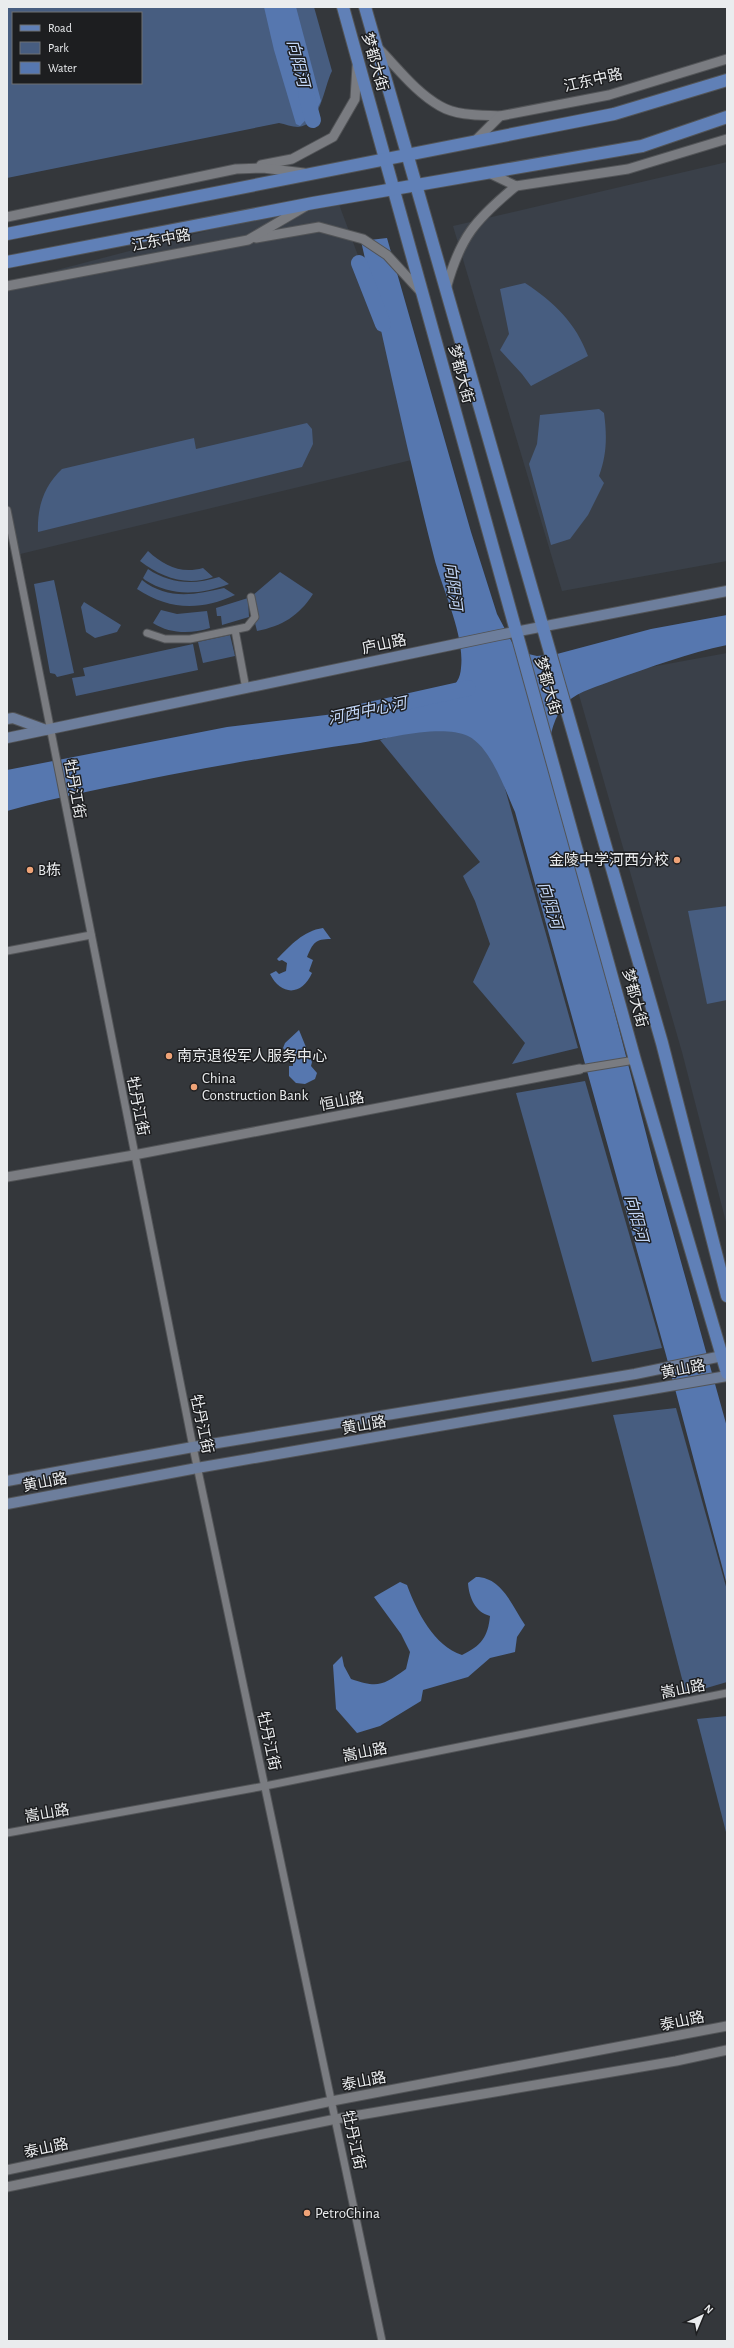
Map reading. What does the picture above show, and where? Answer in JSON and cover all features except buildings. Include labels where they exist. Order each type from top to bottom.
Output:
[{"type":"main road","name":"梦都大街","points":[[343,7],[635,1060],[724,1355],[727,1373]]},
{"type":"main road","name":"梦都大街","points":[[365,7],[375,45],[418,184],[446,291],[547,638],[662,1043],[727,1296]]},
{"type":"main road","points":[[7,234],[614,114],[727,80]]},
{"type":"main road","name":"江东中路","points":[[7,262],[313,202],[642,146],[727,117]]},
{"type":"main road","name":"庐山路","points":[[7,738],[499,635],[518,638],[543,627],[727,591]]},
{"type":"main road","points":[[7,720],[13,718],[50,730]]},
{"type":"main road","name":"黄山路","points":[[7,1482],[193,1447],[666,1368],[724,1355]]},
{"type":"main road","name":"黄山路","points":[[7,1504],[198,1468],[672,1387],[727,1376]]},
{"type":"street","name":"江东中路","points":[[375,45],[416,90],[441,107],[465,114],[500,116],[609,95],[727,59]]},
{"type":"street","points":[[7,217],[236,169],[292,159],[333,137],[355,98],[358,59]]},
{"type":"street","points":[[474,142],[500,116]]},
{"type":"street","points":[[446,291],[453,260],[466,235],[487,210],[516,186],[628,169],[727,138]]},
{"type":"street","points":[[236,169],[263,168],[311,174]]},
{"type":"street","points":[[487,172],[516,186]]},
{"type":"street","name":"江东中路","points":[[7,286],[248,240],[313,202]]},
{"type":"street","points":[[248,240],[319,227],[362,239],[387,255],[422,294]]},
{"type":"street","name":"牡丹江街","points":[[7,510],[193,1447],[382,2341]]},
{"type":"street","points":[[147,633],[165,639],[190,639],[247,627],[255,617],[251,597]]},
{"type":"street","points":[[235,630],[246,689]]},
{"type":"street","points":[[7,950],[91,935]]},
{"type":"street","name":"恒山路","points":[[7,1177],[134,1155],[603,1064],[635,1060]]},
{"type":"street","name":"嵩山路","points":[[7,1833],[265,1786],[727,1693]]},
{"type":"street","name":"泰山路","points":[[7,2170],[332,2101],[727,2026]]},
{"type":"street","name":"泰山路","points":[[7,2187],[336,2118],[676,2061],[727,2050]]},
{"type":"shaded area","points":[[727,162],[727,561],[562,591],[453,226]]},
{"type":"shaded area","points":[[337,199],[398,363],[424,457],[16,555],[7,510],[7,283],[313,203]]},
{"type":"shaded area","name":"金陵中学河西分校","points":[[727,653],[727,1226],[682,1052],[575,681]]},
{"type":"green space","points":[[7,7],[314,7],[332,71],[321,104],[312,120],[306,125],[298,127],[279,123],[7,178]]},
{"type":"green space","points":[[525,283],[536,290],[563,314],[577,333],[588,356],[531,386],[500,350],[509,334],[500,289]]},
{"type":"green space","points":[[599,409],[604,413],[606,429],[605,452],[599,476],[604,483],[588,515],[570,539],[551,545],[529,464],[537,444],[540,415]]},
{"type":"green space","points":[[307,423],[312,429],[313,444],[302,467],[38,532],[40,506],[46,490],[62,469],[194,438],[196,449]]},
{"type":"green space","points":[[148,551],[167,565],[187,570],[203,568],[213,577],[203,580],[184,581],[165,576],[156,572],[140,561]]},
{"type":"green space","points":[[148,569],[165,578],[182,582],[210,580],[219,577],[229,584],[218,588],[197,592],[176,592],[155,586],[145,580],[143,578]]},
{"type":"green space","points":[[280,572],[313,594],[308,602],[289,619],[266,629],[257,631],[255,623],[257,617],[253,595]]},
{"type":"green space","points":[[54,580],[74,673],[57,677],[55,674],[50,673],[34,584]]},
{"type":"green space","points":[[142,580],[161,591],[171,593],[192,594],[224,588],[235,595],[209,604],[185,606],[161,601],[137,589]]},
{"type":"green space","points":[[248,598],[249,617],[222,625],[221,616],[217,616],[216,608]]},
{"type":"green space","points":[[84,602],[121,625],[117,632],[95,638],[86,632],[81,607]]},
{"type":"green space","points":[[161,610],[177,614],[207,611],[210,628],[181,632],[160,627],[153,623]]},
{"type":"green space","points":[[230,635],[235,656],[203,663],[198,642]]},
{"type":"green space","points":[[193,644],[198,670],[76,696],[72,678],[85,676],[83,668]]},
{"type":"green space","points":[[463,713],[488,728],[578,1048],[512,1064],[525,1043],[473,982],[490,944],[475,901],[463,876],[480,862],[380,740]]},
{"type":"green space","points":[[727,906],[727,1000],[707,1004],[688,911]]},
{"type":"green space","points":[[585,1081],[662,1348],[592,1362],[516,1093]]},
{"type":"green space","points":[[676,1408],[727,1590],[727,1682],[686,1694],[613,1415]]},
{"type":"green space","points":[[727,1716],[727,1836],[697,1719]]},
{"type":"water","points":[[264,7],[296,7],[321,101],[318,107],[300,126],[296,124],[274,50]]},
{"type":"water","points":[[387,238],[471,532],[497,614],[514,646],[520,652],[537,656],[557,654],[651,629],[727,615],[727,645],[656,665],[589,689],[567,702],[558,714],[552,729],[549,744],[549,759],[656,1172],[727,1427],[727,1585],[666,1355],[515,812],[502,781],[484,749],[468,736],[457,733],[444,731],[415,733],[169,775],[68,796],[7,811],[7,770],[227,727],[424,703],[443,695],[457,681],[461,668],[460,641],[434,557],[424,518],[361,241]]},
{"type":"water","points":[[323,928],[331,939],[318,941],[311,948],[307,957],[313,960],[309,971],[312,973],[308,981],[297,989],[285,989],[280,986],[270,974],[276,971],[279,974],[286,971],[287,963],[277,959],[303,935]]},
{"type":"water","points":[[299,1030],[312,1062],[311,1066],[317,1073],[315,1079],[305,1084],[296,1083],[289,1076],[289,1066],[293,1066],[293,1054],[288,1054],[283,1048],[285,1043]]},
{"type":"water","points":[[476,1577],[485,1578],[500,1587],[511,1601],[525,1625],[517,1637],[515,1652],[490,1658],[468,1677],[423,1690],[421,1701],[380,1726],[357,1733],[336,1709],[333,1665],[342,1656],[344,1666],[351,1679],[368,1684],[380,1684],[406,1669],[410,1652],[401,1634],[374,1597],[400,1582],[407,1585],[421,1617],[435,1636],[452,1651],[462,1655],[469,1652],[479,1644],[485,1635],[489,1623],[490,1616],[480,1611],[471,1599],[468,1583]]},
{"type":"waterway","name":"向阳河","points":[[306,94],[313,120]]},
{"type":"waterway","name":"向阳河","points":[[359,263],[383,324]]},
{"type":"waterway","name":"河西中心河","points":[[356,713],[468,688]]},
{"type":"place","name":"金陵中学河西分校","points":[[677,860]]},
{"type":"place","name":"B栋","points":[[30,870]]},
{"type":"place","name":"南京退役军人服务中心","points":[[169,1056]]},
{"type":"place","name":"China Construction Bank","points":[[194,1087]]},
{"type":"place","name":"PetroChina","points":[[307,2213]]}]
